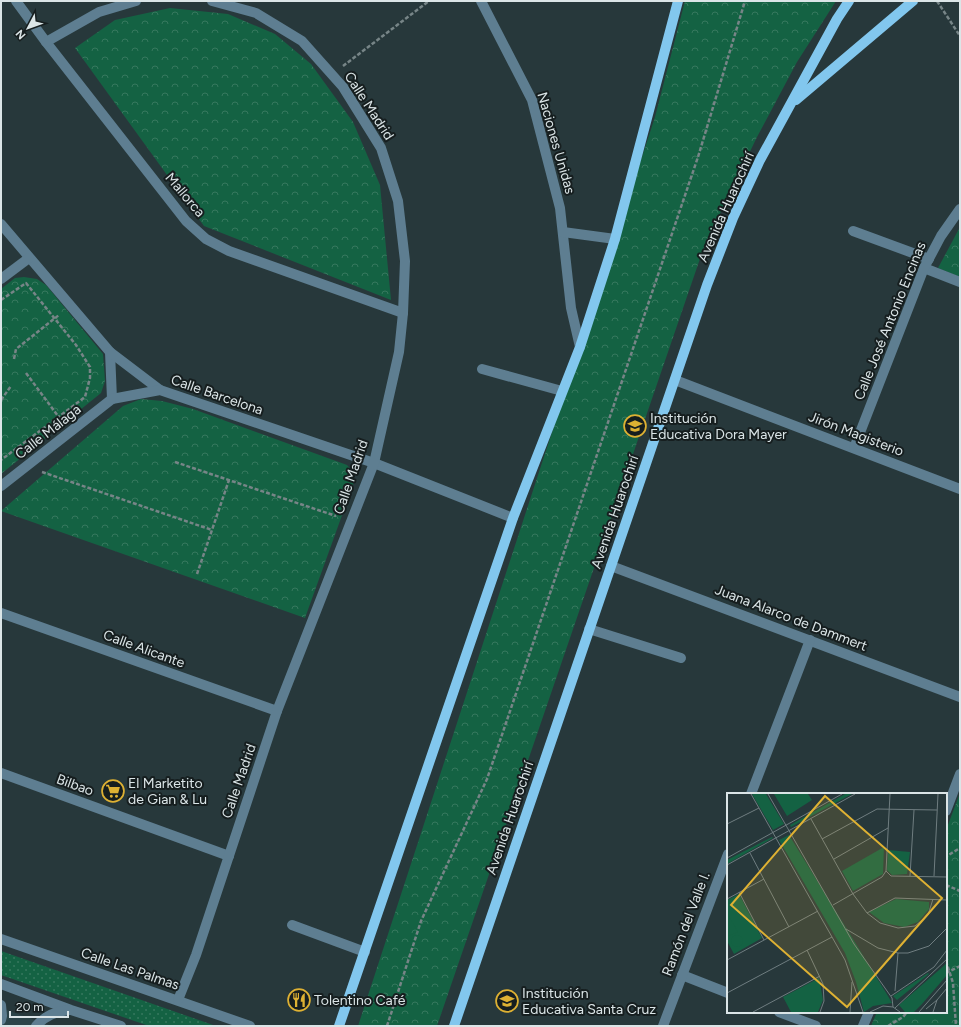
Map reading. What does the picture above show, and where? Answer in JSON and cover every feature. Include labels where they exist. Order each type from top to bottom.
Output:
[{"type":"main road","points":[[340,1026],[513,518],[580,347],[615,239],[678,1]]},
{"type":"main road","name":"Avenida Huarochirí","points":[[454,1026],[707,285],[733,218],[760,160],[837,19],[849,1]]},
{"type":"main road","points":[[791,104],[913,1]]},
{"type":"street","name":"Mallorca","points":[[16,1],[46,42],[186,220],[206,239],[229,251],[403,313]]},
{"type":"street","points":[[46,42],[99,12],[136,1]]},
{"type":"street","name":"Calle Madrid","points":[[178,1000],[196,955],[277,711],[374,463],[399,352],[403,313],[405,261],[398,201],[381,148],[344,87],[302,41],[256,13],[212,1]]},
{"type":"street","name":"Naciones Unidas","points":[[481,1],[532,100],[560,208],[571,308],[580,347]]},
{"type":"street","name":"Calle José Antonio Encinas","points":[[854,448],[927,264],[941,236],[960,209]]},
{"type":"street","points":[[1,224],[110,352],[160,390]]},
{"type":"street","points":[[853,231],[927,264],[960,282]]},
{"type":"street","points":[[563,232],[615,239]]},
{"type":"street","points":[[1,279],[29,258]]},
{"type":"street","points":[[110,352],[112,399]]},
{"type":"street","points":[[482,369],[562,391]]},
{"type":"street","name":"Jirón Magisterio","points":[[675,380],[960,489]]},
{"type":"street","name":"Calle Barcelona","points":[[112,399],[160,390],[374,463],[513,518]]},
{"type":"street","name":"Calle Málaga","points":[[1,486],[112,399]]},
{"type":"street","name":"Juana Alarco de Dammert","points":[[611,566],[960,697]]},
{"type":"street","name":"Calle Alicante","points":[[1,613],[277,711]]},
{"type":"street","points":[[590,629],[681,658]]},
{"type":"street","points":[[751,793],[810,640]]},
{"type":"street","name":"Bilbao","points":[[1,773],[229,856]]},
{"type":"street","points":[[947,807],[960,774]]},
{"type":"street","name":"Ramón del Valle I.","points":[[662,1026],[727,857]]},
{"type":"street","points":[[292,925],[365,952]]},
{"type":"street","name":"Calle Las Palmas","points":[[1,939],[250,1026]]},
{"type":"street","points":[[682,975],[727,993]]},
{"type":"street","points":[[1,984],[71,1010],[121,1026]]},
{"type":"street","points":[[1,1005],[1,1020]]},
{"type":"street","points":[[36,1026],[43,1018],[54,1012],[71,1010]]},
{"type":"street","points":[[782,1013],[816,1026]]},
{"type":"street","points":[[863,1026],[869,1013]]},
{"type":"path","points":[[332,75],[429,1]]},
{"type":"path","points":[[387,1026],[421,921],[487,779],[695,165],[745,1]]},
{"type":"path","points":[[936,1],[960,36]]},
{"type":"path","points":[[1,300],[26,283],[76,345],[90,367],[90,378],[84,397],[1,460]]},
{"type":"path","points":[[14,359],[16,350],[70,306]]},
{"type":"path","points":[[26,373],[58,416]]},
{"type":"path","points":[[1,400],[11,386]]},
{"type":"path","points":[[175,462],[336,516]]},
{"type":"path","points":[[28,465],[47,475],[212,530]]},
{"type":"path","points":[[197,574],[229,480]]},
{"type":"path","points":[[947,856],[960,848]]},
{"type":"path","points":[[947,885],[960,890]]},
{"type":"path","points":[[947,963],[953,983],[956,1026]]},
{"type":"path","points":[[947,972],[960,966]]},
{"type":"path","points":[[888,1026],[903,1017],[906,1013]]},
{"type":"shaded area","points":[[1,1008],[52,1026],[1,1026]]},
{"type":"green space","points":[[685,1],[836,1],[797,62],[757,137],[704,247],[437,1026],[358,1026],[655,117]]},
{"type":"green space","points":[[170,8],[228,14],[275,34],[311,64],[353,122],[380,185],[391,300],[204,226],[75,48],[115,20]]},
{"type":"green space","points":[[960,227],[960,277],[938,268]]},
{"type":"green space","points":[[24,277],[37,279],[46,285],[103,354],[105,381],[101,393],[1,474],[1,289],[15,278]]},
{"type":"green space","points":[[141,399],[162,401],[193,409],[347,465],[354,473],[354,482],[305,618],[1,511],[123,406]]},
{"type":"green space","points":[[960,793],[960,1026],[871,1026],[877,1013],[947,1013],[947,827]]},
{"type":"green space","points":[[1,951],[216,1026],[149,1026],[1,975]]},
{"type":"place","name":"Institución Educativa Dora Mayer","points":[[635,426]]},
{"type":"place","name":"El Marketito de Gian & Lu","points":[[113,791]]},
{"type":"place","name":"Tolentino Café","points":[[299,1000]]},
{"type":"place","name":"Institución Educativa Santa Cruz","points":[[507,1001]]}]
